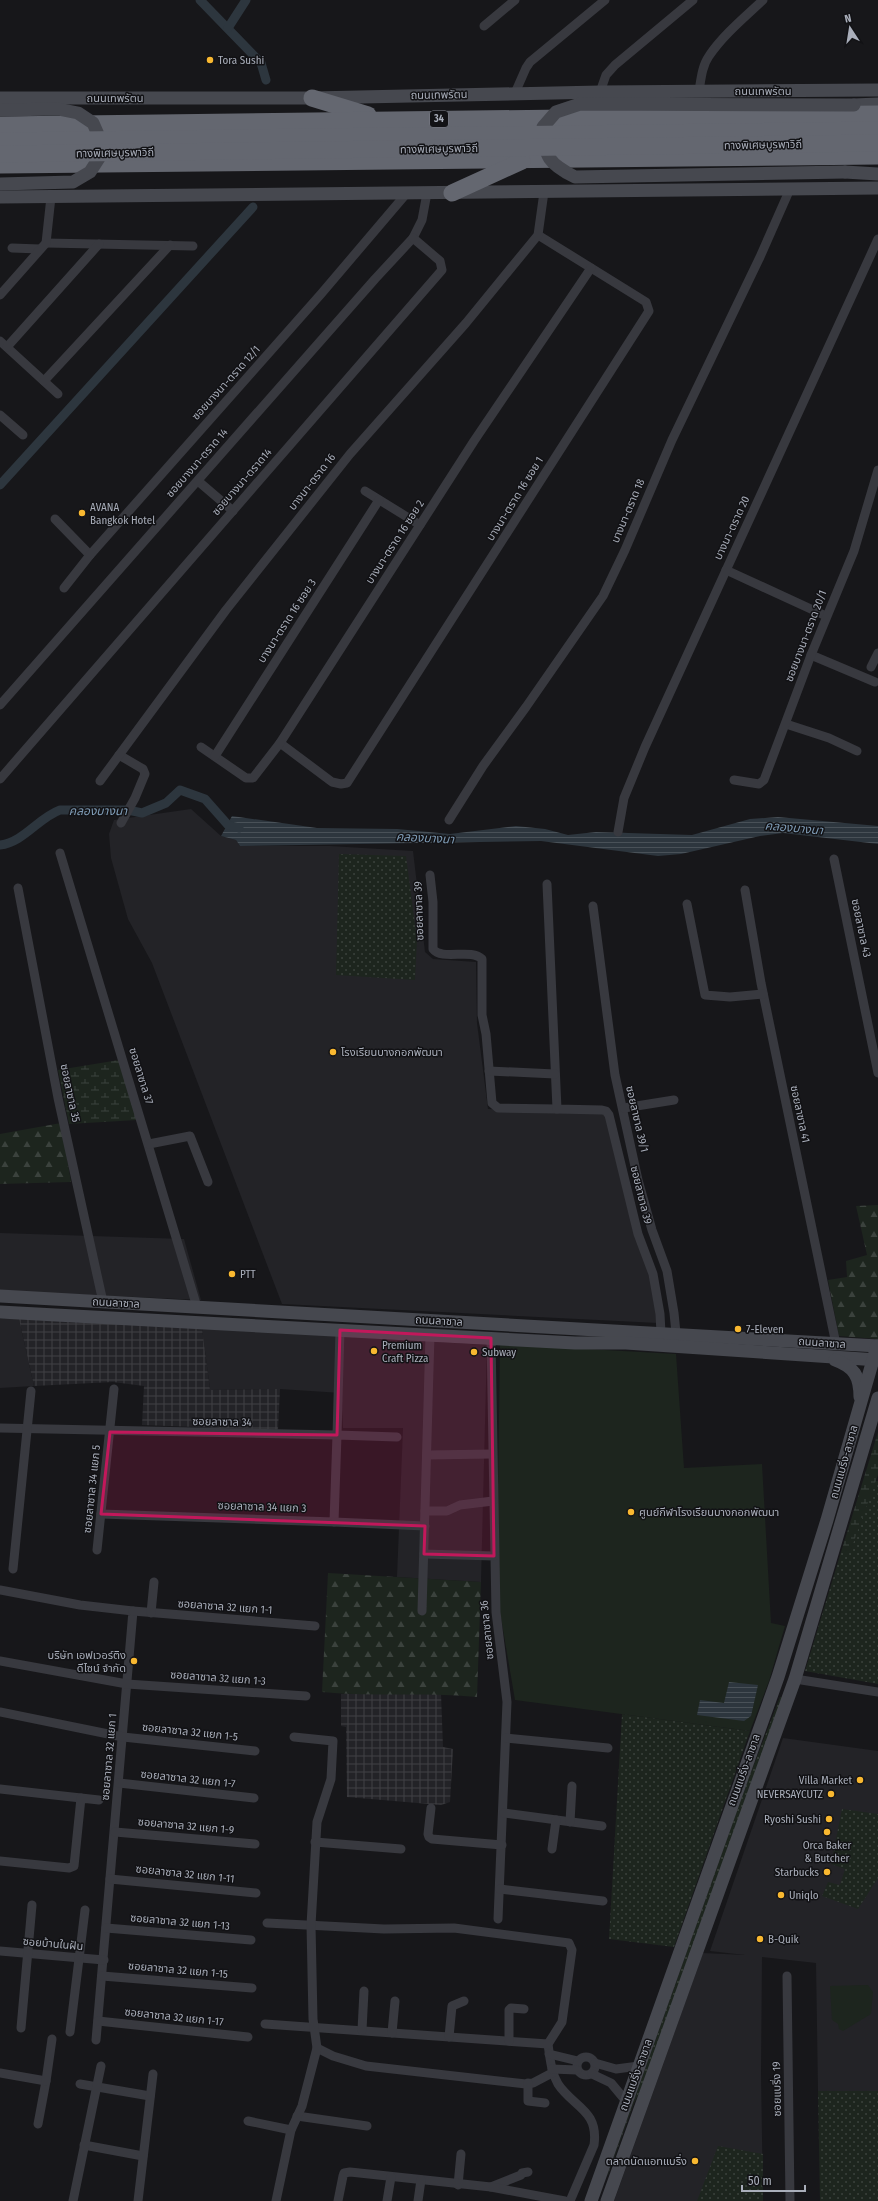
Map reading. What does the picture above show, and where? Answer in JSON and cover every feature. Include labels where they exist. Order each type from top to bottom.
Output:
[{"type":"highway","points":[[312,98],[385,120]]},
{"type":"highway","name":"ถนนเทพรัตน","points":[[0,125],[878,114]]},
{"type":"highway","name":"ทางพิเศษบูรพาวิถี","points":[[0,141],[878,130]]},
{"type":"highway","name":"ทางพิเศษบูรพาวิถี","points":[[0,154],[878,143]]},
{"type":"highway","points":[[0,165],[528,158],[878,156]]},
{"type":"highway","points":[[452,193],[528,158]]},
{"type":"street","points":[[484,26],[515,0]]},
{"type":"street","points":[[515,93],[530,62],[605,0]]},
{"type":"street","points":[[600,92],[606,75],[615,65],[693,0]]},
{"type":"street","points":[[699,91],[702,72],[709,56],[733,28],[763,0]]},
{"type":"street","name":"ถนนเทพรัตน","points":[[0,98],[312,98],[515,93],[878,90]]},
{"type":"street","points":[[878,104],[580,104],[556,112],[543,127],[544,149],[557,168],[575,177],[845,172],[878,174]]},
{"type":"street","points":[[0,110],[58,109],[78,113],[93,123],[100,139],[99,158],[90,172],[74,182],[0,184]]},
{"type":"street","points":[[0,197],[878,188]]},
{"type":"street","name":"บางนา-ตราด 18","points":[[449,820],[483,766],[603,596],[625,550],[672,440],[760,257],[790,189]]},
{"type":"street","points":[[538,235],[544,192]]},
{"type":"street","points":[[413,238],[422,220],[427,193]]},
{"type":"street","name":"ซอยบางนา-ตราด 12/1","points":[[64,588],[90,555],[321,294],[406,194]]},
{"type":"street","points":[[0,296],[43,246],[51,197]]},
{"type":"street","name":"บางนา-ตราด 16 ซอย 1","points":[[280,743],[332,782],[341,784],[347,783],[649,311],[646,302],[538,235]]},
{"type":"street","name":"บางนา-ตราด 16","points":[[100,781],[226,610],[350,454],[466,323],[538,235]]},
{"type":"street","name":"ซอยบางนา-ตราด 14","points":[[0,705],[375,279],[413,238]]},
{"type":"street","name":"ซอยบางนา-ตราด14","points":[[0,779],[442,270],[440,261],[413,238]]},
{"type":"street","name":"บางนา-ตราด 20","points":[[618,832],[624,798],[645,747],[878,239]]},
{"type":"street","points":[[7,347],[99,244]]},
{"type":"street","points":[[12,248],[99,244],[193,246]]},
{"type":"street","points":[[44,381],[170,245]]},
{"type":"street","name":"บางนา-ตราด 16 ซอย 2","points":[[201,747],[246,778],[252,778],[280,743],[474,441],[591,268]]},
{"type":"street","points":[[0,341],[58,394]]},
{"type":"street","points":[[0,415],[23,435]]},
{"type":"street","name":"ซอยบางนา-ตราด 20/1","points":[[734,780],[759,784],[762,782],[786,724],[826,616],[854,551],[878,470]]},
{"type":"street","points":[[198,481],[233,511]]},
{"type":"street","points":[[365,491],[420,525]]},
{"type":"street","name":"บางนา-ตราด 16 ซอย 3","points":[[215,756],[379,500]]},
{"type":"street","points":[[55,519],[90,555]]},
{"type":"street","points":[[726,570],[826,616]]},
{"type":"street","points":[[872,667],[878,653]]},
{"type":"street","points":[[811,655],[875,682]]},
{"type":"street","points":[[786,724],[829,738],[857,751]]},
{"type":"street","points":[[119,755],[144,770],[145,776],[136,798],[121,823]]},
{"type":"street","name":"ซอยลาซาล 37","points":[[60,853],[197,1307]]},
{"type":"street","name":"ซอยลาซาล 43","points":[[834,859],[878,1073]]},
{"type":"street","name":"ซอยลาซาล 39","points":[[430,875],[433,902],[433,949],[438,953],[474,955],[482,959],[482,1015],[494,1106],[602,1110],[606,1111],[608,1114],[638,1234],[652,1274],[660,1314],[661,1333]]},
{"type":"street","points":[[547,884],[557,1109]]},
{"type":"street","name":"ซอยลาซาล 35","points":[[18,888],[58,1098],[103,1302]]},
{"type":"street","name":"ซอยลาซาล 41","points":[[745,890],[764,994],[836,1344]]},
{"type":"street","points":[[687,904],[705,995],[730,997],[764,994]]},
{"type":"street","name":"ซอยลาซาล 39/1","points":[[593,906],[615,1075],[624,1108],[638,1180],[652,1230],[667,1271],[676,1334]]},
{"type":"street","points":[[489,1072],[555,1074]]},
{"type":"street","points":[[624,1108],[674,1100]]},
{"type":"street","points":[[149,1144],[190,1136],[208,1182]]},
{"type":"street","name":"ถนนลาซาล","points":[[0,1296],[491,1324],[818,1356],[876,1360]]},
{"type":"street","name":"ถนนลาซาล","points":[[0,1312],[491,1338],[626,1337],[661,1333],[878,1346]]},
{"type":"street","points":[[491,1324],[491,1338]]},
{"type":"street","points":[[334,1522],[340,1330]]},
{"type":"street","points":[[422,1611],[430,1335]]},
{"type":"street","name":"ซอยลาซาล 36","points":[[491,1338],[496,1612],[507,1693],[504,1813],[498,1919]]},
{"type":"street","name":"ถนนแบริ่ง-ลาซาล","points":[[591,2201],[774,1687],[876,1360],[878,1346]]},
{"type":"street","points":[[818,1356],[844,1363],[854,1370],[858,1376],[860,1393],[857,1418]]},
{"type":"street","name":"ซอยลาซาล 34 แยก 5","points":[[97,1550],[114,1389]]},
{"type":"street","points":[[13,1569],[31,1391]]},
{"type":"street","name":"ถนนแบริ่ง-ลาซาล","points":[[595,2188],[608,2197],[795,1679],[878,1398]]},
{"type":"street","points":[[873,1416],[878,1404]]},
{"type":"street","name":"ซอยลาซาล 34","points":[[0,1428],[110,1432],[397,1437]]},
{"type":"street","points":[[427,1455],[492,1454]]},
{"type":"street","points":[[426,1511],[447,1511],[460,1505],[493,1501]]},
{"type":"street","name":"ซอยลาซาล 34 แยก 3","points":[[101,1514],[425,1526]]},
{"type":"street","points":[[424,1554],[494,1556]]},
{"type":"street","points":[[151,1613],[154,1582]]},
{"type":"street","points":[[0,1590],[80,1605],[133,1611]]},
{"type":"street","name":"ซอยลาซาล 32 แยก 1-1","points":[[133,1611],[315,1626]]},
{"type":"street","name":"ซอยลาซาล 32 แยก 1","points":[[96,2040],[133,1611]]},
{"type":"street","name":"ซอยลาซาล 32 แยก 1-3","points":[[0,1661],[127,1684],[306,1696]]},
{"type":"street","points":[[795,1679],[878,1692]]},
{"type":"street","points":[[774,1687],[790,1692]]},
{"type":"street","name":"ซอยลาซาล 32 แยก 1-5","points":[[0,1712],[123,1737],[255,1751]]},
{"type":"street","points":[[276,2201],[291,2130],[297,2116],[317,2048],[314,2027],[311,1925],[315,1842],[318,1816],[330,1779],[333,1741],[294,1737]]},
{"type":"street","points":[[506,1738],[608,1748]]},
{"type":"street","name":"ซอยลาซาล 32 แยก 1-7","points":[[119,1783],[254,1798]]},
{"type":"street","points":[[570,1822],[572,1786]]},
{"type":"street","points":[[0,1789],[99,1800]]},
{"type":"street","points":[[0,1861],[69,1868],[74,1866],[81,1798]]},
{"type":"street","points":[[431,1808],[428,1834],[429,1838],[502,1845]]},
{"type":"street","points":[[504,1813],[602,1826]]},
{"type":"street","points":[[552,1848],[556,1820]]},
{"type":"street","name":"ซอยลาซาล 32 แยก 1-9","points":[[114,1832],[255,1844]]},
{"type":"street","points":[[315,1842],[402,1849]]},
{"type":"street","name":"ซอยลาซาล 32 แยก 1-11","points":[[110,1879],[256,1893]]},
{"type":"street","points":[[500,1889],[604,1901]]},
{"type":"street","points":[[21,2028],[32,1905]]},
{"type":"street","points":[[70,2032],[85,1910]]},
{"type":"street","points":[[267,1923],[394,1929],[454,1928],[569,1943],[572,1950],[562,2022],[548,2044],[549,2054],[552,2071],[559,2085],[590,2116],[594,2127],[594,2145],[570,2201]]},
{"type":"street","name":"ซอยลาซาล 32 แยก 1-13","points":[[106,1928],[252,1940]]},
{"type":"street","name":"ซอยบ้านในฝัน","points":[[0,1951],[104,1960]]},
{"type":"street","name":"ซอยลาซาล 32 แยก 1-15","points":[[102,1976],[252,1988]]},
{"type":"street","name":"ซอยแบริ่ง 19","points":[[787,1976],[790,2201]]},
{"type":"street","points":[[362,2030],[364,1991]]},
{"type":"street","points":[[392,2033],[395,2000]]},
{"type":"street","points":[[449,2037],[452,2006],[464,2001]]},
{"type":"street","points":[[508,2042],[509,2010],[511,2008],[524,2009]]},
{"type":"street","name":"ซอยลาซาล 32 แยก 1-17","points":[[98,2021],[248,2037]]},
{"type":"street","points":[[265,2024],[548,2044]]},
{"type":"street","points":[[38,2124],[52,2039]]},
{"type":"street","points":[[317,2048],[333,2056],[366,2066],[528,2083],[552,2071],[578,2066],[585,2057],[593,2060],[595,2063],[621,2069],[639,2066]]},
{"type":"street","points":[[549,2054],[578,2066],[583,2076],[592,2074],[608,2081],[614,2086],[626,2102]]},
{"type":"street","points":[[592,2074],[595,2071],[595,2063]]},
{"type":"street","points":[[73,2201],[101,2066]]},
{"type":"street","points":[[614,2086],[621,2069]]},
{"type":"street","points":[[0,2073],[46,2081]]},
{"type":"street","points":[[138,2201],[153,2074]]},
{"type":"street","points":[[528,2083],[528,2101],[545,2103]]},
{"type":"street","points":[[80,2084],[150,2096]]},
{"type":"street","points":[[297,2116],[367,2126]]},
{"type":"street","points":[[248,2121],[291,2130]]},
{"type":"street","points":[[84,2145],[143,2156]]},
{"type":"street","points":[[458,2185],[461,2154]]},
{"type":"street","points":[[491,2187],[521,2175],[522,2173],[528,2172]]},
{"type":"street","points":[[338,2201],[344,2173],[491,2187],[565,2201]]},
{"type":"street","points":[[387,2201],[391,2177]]},
{"type":"street","points":[[418,2201],[421,2180]]},
{"type":"highlighted area","points":[[340,1330],[491,1338],[494,1556],[424,1554],[425,1526],[101,1514],[110,1432],[337,1435]]},
{"type":"shaded area","name":"โรงเรียนบางกอกพัฒนา","points":[[191,809],[221,836],[236,840],[240,846],[330,846],[413,851],[425,952],[433,959],[476,962],[477,1023],[488,1109],[605,1113],[650,1274],[658,1323],[282,1304],[152,963],[128,919],[111,858],[109,834],[114,820]]},
{"type":"shaded area","points":[[0,1233],[184,1239],[201,1300],[0,1291]]},
{"type":"shaded area","points":[[0,1319],[19,1319],[34,1386],[0,1388]]},
{"type":"shaded area","points":[[19,1319],[202,1328],[210,1390],[280,1389],[278,1430],[142,1425],[144,1386],[113,1382],[34,1386]]},
{"type":"shaded area","points":[[202,1328],[487,1345],[481,1582],[397,1577],[403,1428],[343,1428],[341,1393],[280,1389],[210,1390]]},
{"type":"shaded area","points":[[341,1694],[441,1694],[443,1747],[453,1749],[450,1802],[441,1805],[347,1797],[346,1727],[341,1726]]},
{"type":"shaded area","points":[[783,1738],[878,1751],[878,2091],[818,2091],[816,1963],[762,1957],[761,2073],[763,2201],[614,2201],[703,1953],[745,1955],[710,1951]]},
{"type":"green space","points":[[339,854],[406,856],[417,940],[415,980],[336,975]]},
{"type":"green space","points":[[119,1060],[137,1120],[69,1124],[58,1070]]},
{"type":"green space","points":[[61,1123],[71,1182],[0,1184],[0,1134]]},
{"type":"green space","points":[[878,1205],[878,1339],[839,1336],[828,1280],[847,1277],[846,1261],[867,1255],[856,1206]]},
{"type":"green space","name":"ศูนย์กีฬาโรงเรียนบางกอกพัฒนา","points":[[500,1344],[676,1354],[684,1468],[762,1464],[771,1623],[785,1626],[769,1681],[750,1731],[515,1700],[500,1612],[497,1555]]},
{"type":"green space","points":[[878,1432],[878,1475],[850,1552],[841,1552]]},
{"type":"green space","points":[[875,1481],[878,1481],[878,1684],[805,1671],[841,1552],[850,1551]]},
{"type":"green space","points":[[328,1573],[481,1582],[477,1697],[322,1692]]},
{"type":"green space","points":[[780,1697],[783,1697],[647,2077],[634,2103],[607,2176],[745,1788]]},
{"type":"green space","points":[[622,1714],[750,1731],[674,1947],[609,1939]]},
{"type":"green space","points":[[842,1809],[878,1814],[878,1878],[858,1909],[822,1896],[828,1882],[840,1885],[845,1869],[831,1864]]},
{"type":"green space","points":[[868,1985],[873,1992],[871,2014],[843,2031],[839,2029],[838,2024],[832,2020],[830,1986]]},
{"type":"green space","points":[[818,2091],[878,2091],[878,2201],[820,2201]]},
{"type":"green space","points":[[718,2146],[763,2154],[763,2201],[697,2201]]},
{"type":"water","points":[[232,816],[317,828],[397,829],[450,834],[516,826],[545,829],[568,835],[596,832],[692,835],[750,819],[778,817],[878,826],[878,844],[783,833],[760,836],[681,854],[658,856],[541,841],[240,846],[236,840],[221,836]]},
{"type":"water","points":[[729,1682],[758,1685],[751,1716],[744,1721],[697,1715],[700,1700],[724,1703]]},
{"type":"waterway","points":[[200,0],[261,63],[266,80]]},
{"type":"waterway","points":[[228,28],[246,0]]},
{"type":"waterway","points":[[0,485],[253,207]]},
{"type":"waterway","name":"คลองบางนา","points":[[0,845],[9,843],[24,835],[45,818],[60,810],[128,810],[142,813],[166,803],[180,790],[205,799],[228,825],[239,828]]},
{"type":"place","name":"Tora Sushi","points":[[210,60]]},
{"type":"place","name":"AVANA Bangkok Hotel","points":[[82,513]]},
{"type":"place","name":"โรงเรียนบางกอกพัฒนา","points":[[333,1052]]},
{"type":"place","name":"PTT","points":[[232,1274]]},
{"type":"place","name":"7-Eleven","points":[[738,1329]]},
{"type":"place","name":"Premium Craft Pizza","points":[[374,1351]]},
{"type":"place","name":"Subway","points":[[474,1352]]},
{"type":"place","name":"ศูนย์กีฬาโรงเรียนบางกอกพัฒนา","points":[[631,1512]]},
{"type":"place","name":"บริษัท เอฟเวอร์ติง ดีไซน์ จำกัด","points":[[134,1661]]},
{"type":"place","name":"Villa Market","points":[[860,1780]]},
{"type":"place","name":"NEVERSAYCUTZ","points":[[831,1794]]},
{"type":"place","name":"Ryoshi Sushi","points":[[829,1819]]},
{"type":"place","name":"Orca Baker & Butcher","points":[[827,1832]]},
{"type":"place","name":"Starbucks","points":[[827,1872]]},
{"type":"place","name":"Uniqlo","points":[[781,1895]]},
{"type":"place","name":"B-Quik","points":[[760,1939]]},
{"type":"place","name":"ตลาดนัดแอทแบริ่ง","points":[[695,2161]]}]
